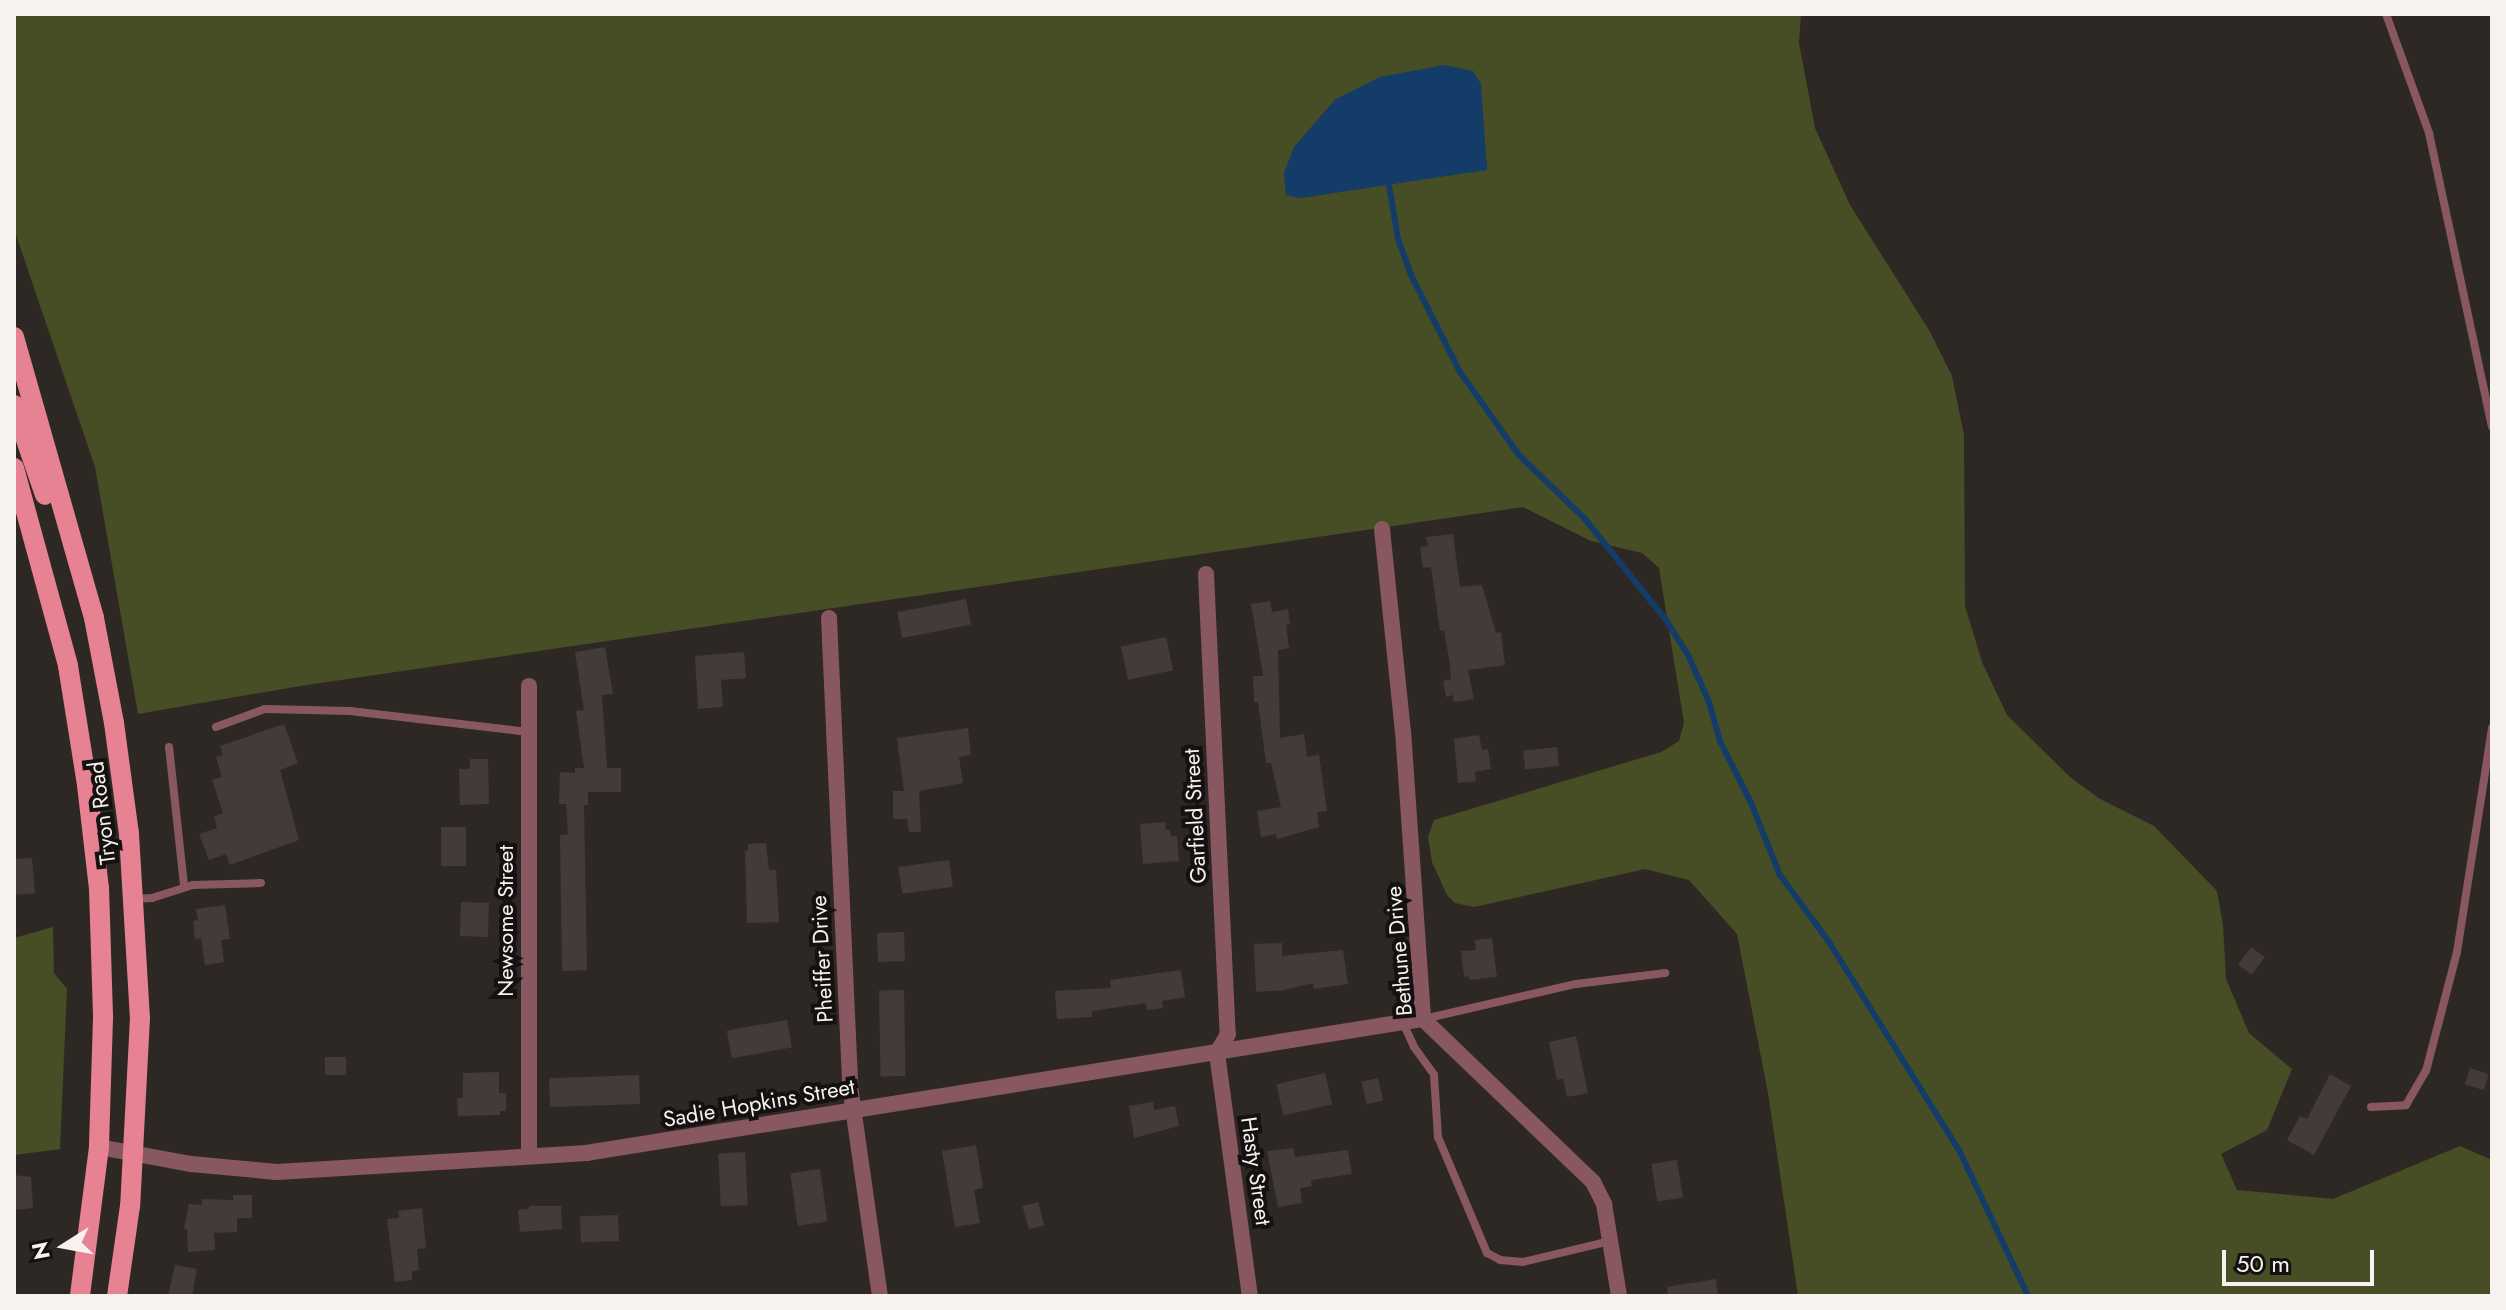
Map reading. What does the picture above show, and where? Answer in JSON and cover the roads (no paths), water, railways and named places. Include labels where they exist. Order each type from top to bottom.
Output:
[{"type":"main road","name":"Tryon Road","points":[[14,337],[83,579],[114,723],[135,899],[140,1018],[134,1153],[117,1296]]},
{"type":"main road","points":[[14,405],[50,511],[83,579]]},
{"type":"main road","name":"Tryon Road","points":[[14,468],[62,639],[87,785],[102,944],[99,1147],[80,1296]]},
{"type":"street","name":"Bethune Drive","points":[[1382,529],[1403,731],[1423,1019],[1593,1182],[1604,1204],[1619,1296]]},
{"type":"street","name":"Garfield Street","points":[[1206,574],[1228,1034],[1217,1053]]},
{"type":"street","name":"Pheiffer Drive","points":[[829,618],[852,1109],[880,1296]]},
{"type":"street","name":"Newsome Street","points":[[529,686],[529,1156]]},
{"type":"street","name":"Sadie Hopkins Street","points":[[99,1147],[218,1168],[277,1172],[529,1156],[656,1143],[1423,1019]]},
{"type":"street","name":"Hasty Street","points":[[1217,1053],[1250,1296]]},
{"type":"lane","points":[[2386,14],[2429,133],[2492,426]]},
{"type":"lane","points":[[216,727],[265,709],[279,709],[350,711],[529,732]]},
{"type":"lane","points":[[2371,1107],[2406,1105],[2426,1071],[2457,952],[2492,728]]},
{"type":"lane","points":[[169,747],[184,886]]},
{"type":"lane","points":[[135,899],[152,898],[184,886],[261,883]]},
{"type":"lane","points":[[1423,1019],[1459,1014],[1576,984],[1665,973]]},
{"type":"lane","points":[[1403,1022],[1414,1047],[1434,1075],[1438,1137],[1487,1253],[1500,1260],[1523,1262],[1610,1241]]},
{"type":"water","points":[[1444,65],[1473,71],[1481,84],[1487,170],[1300,198],[1286,195],[1284,173],[1294,147],[1336,99],[1380,77]]},
{"type":"waterway","points":[[1388,179],[1398,239],[1411,275],[1460,372],[1519,455],[1585,519],[1666,620],[1688,655],[1709,702],[1720,741],[1751,803],[1780,875],[1829,942],[1960,1152],[2028,1296]]}]
